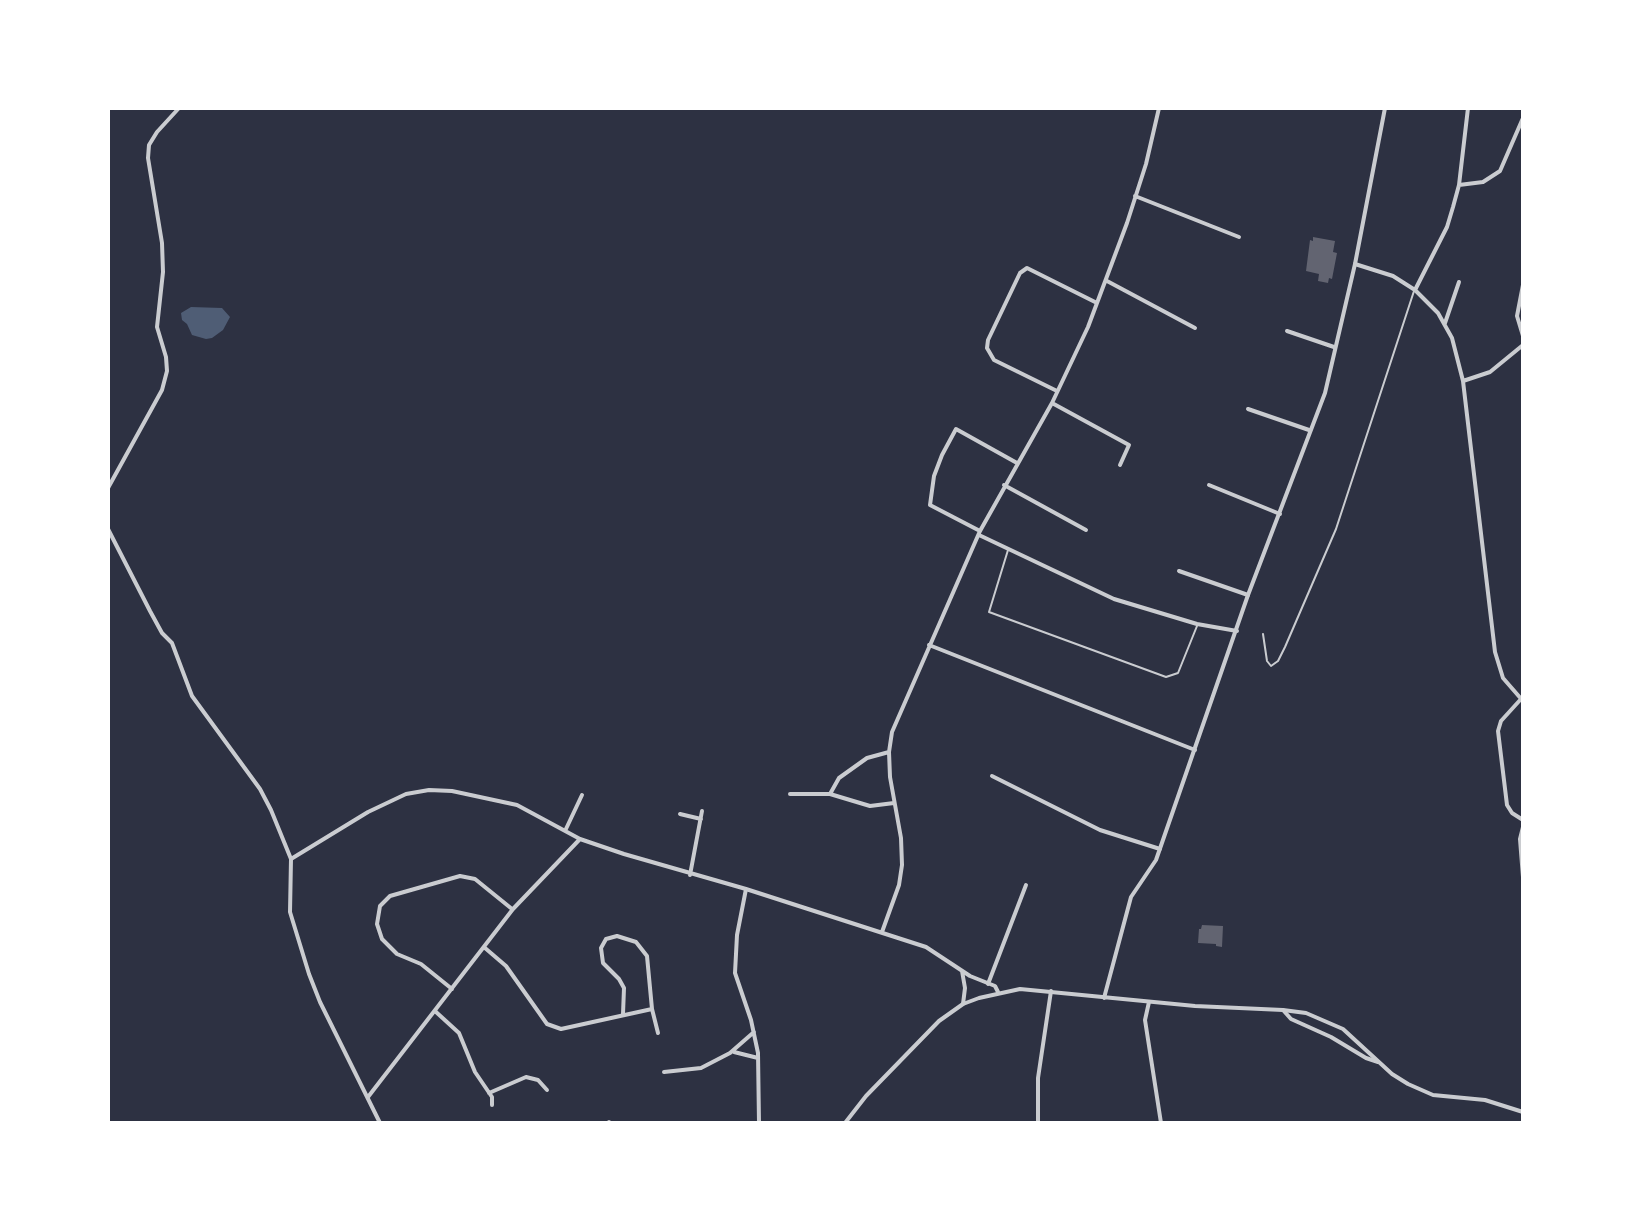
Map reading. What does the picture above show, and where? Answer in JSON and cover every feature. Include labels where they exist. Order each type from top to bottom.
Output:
[{"type":"street","points":[[108,488],[164,385],[167,371],[157,327],[163,272],[162,243],[148,158],[149,145],[157,132],[179,108]]},
{"type":"street","points":[[882,932],[899,885],[902,865],[889,752],[892,732],[980,533],[1052,403],[1107,281],[1146,164],[1159,108]]},
{"type":"street","points":[[1104,998],[1131,897],[1156,860],[1248,595],[1325,393],[1355,264],[1385,108]]},
{"type":"street","points":[[1415,290],[1447,227],[1459,185],[1468,108]]},
{"type":"street","points":[[1459,185],[1483,182],[1500,171],[1523,118]]},
{"type":"street","points":[[1135,196],[1239,237]]},
{"type":"street","points":[[1355,264],[1393,276],[1415,290],[1445,323],[1459,359],[1495,652],[1503,678],[1522,700],[1501,721],[1498,731],[1507,805],[1512,813],[1523,820]]},
{"type":"street","points":[[1057,391],[994,360],[987,348],[988,340],[1020,273],[1027,268],[1097,303]]},
{"type":"street","points":[[1107,281],[1195,328]]},
{"type":"street","points":[[1445,323],[1459,282]]},
{"type":"street","points":[[1523,285],[1517,316],[1523,336]]},
{"type":"street","points":[[1287,331],[1334,347]]},
{"type":"street","points":[[1463,381],[1490,372],[1523,345]]},
{"type":"street","points":[[1052,403],[1129,445],[1120,465]]},
{"type":"street","points":[[1248,409],[1309,430]]},
{"type":"street","points":[[1017,463],[956,429],[934,476],[930,505],[1009,549],[1114,599],[1197,624],[1237,631]]},
{"type":"street","points":[[1004,485],[1086,530]]},
{"type":"street","points":[[1209,485],[1280,514]]},
{"type":"street","points":[[108,529],[162,633],[172,643],[192,696],[260,789],[283,836],[291,859],[290,912],[309,974],[380,1123]]},
{"type":"street","points":[[1179,571],[1248,595]]},
{"type":"street","points":[[929,645],[1195,750]]},
{"type":"street","points":[[830,794],[839,778],[867,758],[889,752]]},
{"type":"street","points":[[992,776],[1100,830],[1160,849]]},
{"type":"street","points":[[291,859],[387,802],[406,794],[429,790],[452,791],[517,805],[580,839],[882,932],[938,953],[962,971],[995,986],[998,992]]},
{"type":"street","points":[[790,794],[830,794],[870,806],[894,803]]},
{"type":"street","points":[[565,831],[582,795]]},
{"type":"street","points":[[690,875],[702,811]]},
{"type":"street","points":[[680,814],[701,819]]},
{"type":"street","points":[[1523,827],[1520,839],[1523,877]]},
{"type":"street","points":[[368,1097],[513,909],[580,839]]},
{"type":"street","points":[[452,989],[421,964],[397,954],[382,939],[377,924],[380,906],[390,896],[460,876],[475,879],[513,909]]},
{"type":"street","points":[[988,984],[1026,885]]},
{"type":"street","points":[[746,889],[737,935],[735,973],[755,1032],[759,1123]]},
{"type":"street","points":[[623,1014],[624,988],[600,955],[606,939],[617,936],[636,942],[647,956],[652,1009],[658,1033]]},
{"type":"street","points":[[485,948],[506,966],[541,1017],[555,1029],[652,1009]]},
{"type":"street","points":[[962,971],[965,988],[963,1004]]},
{"type":"street","points":[[845,1123],[866,1096],[928,1032],[963,1004],[998,992],[1020,989],[1306,1013],[1343,1029],[1408,1084],[1433,1095],[1485,1100],[1523,1112]]},
{"type":"street","points":[[1038,1123],[1038,1078],[1051,991]]},
{"type":"street","points":[[1149,1002],[1145,1020],[1161,1123]]},
{"type":"street","points":[[1283,1010],[1291,1019],[1382,1064]]},
{"type":"street","points":[[436,1012],[459,1033],[492,1105]]},
{"type":"street","points":[[664,1072],[701,1068],[731,1052],[755,1032]]},
{"type":"street","points":[[731,1052],[758,1058]]},
{"type":"street","points":[[489,1093],[526,1077],[538,1080],[547,1090]]},
{"type":"lane","points":[[1263,634],[1267,661],[1271,666],[1278,661],[1285,647],[1336,529],[1415,290]]},
{"type":"lane","points":[[1009,549],[989,612],[1166,677],[1178,673],[1197,624]]},
{"type":"water","points":[[191,307],[222,308],[230,317],[223,330],[206,339],[192,335],[182,320],[181,313]]},
{"type":"building","points":[[1313,237],[1335,241],[1333,252],[1337,253],[1332,279],[1329,278],[1328,283],[1318,281],[1319,274],[1306,271]]},
{"type":"building","points":[[1202,925],[1223,926],[1222,947],[1198,943]]}]
